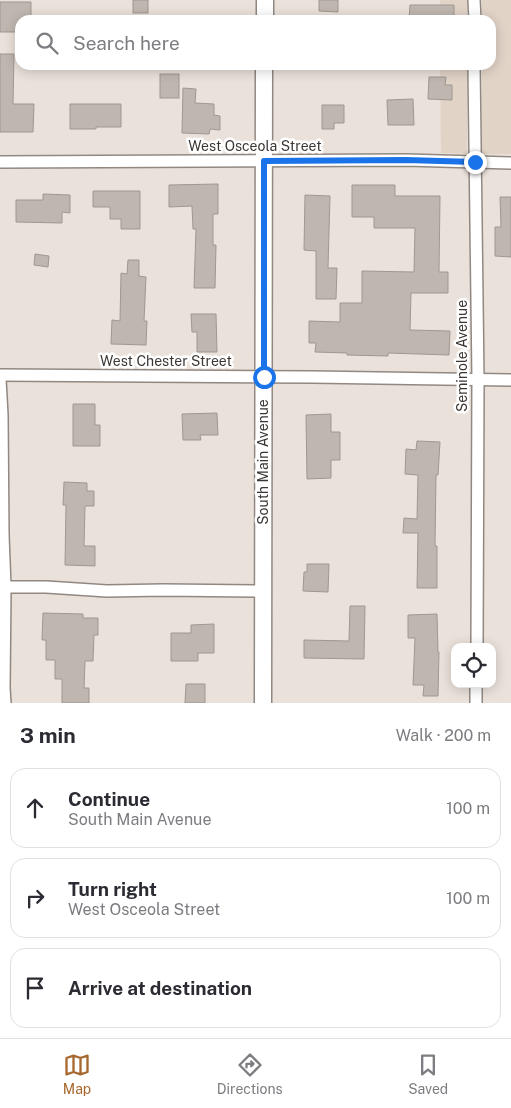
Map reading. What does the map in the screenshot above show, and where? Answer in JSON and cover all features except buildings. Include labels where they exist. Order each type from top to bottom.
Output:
[{"type":"street","points":[[264,15],[265,0]]},
{"type":"street","points":[[474,0],[474,15]]},
{"type":"street","name":"South Main Avenue","points":[[263,703],[264,70]]},
{"type":"street","name":"Seminole Avenue","points":[[474,70],[478,379],[477,643]]},
{"type":"street","name":"West Osceola Street","points":[[0,162],[406,160],[511,163]]},
{"type":"street","name":"West Chester Street","points":[[0,375],[511,380]]},
{"type":"street","points":[[0,380],[5,588],[5,703]]},
{"type":"street","points":[[5,588],[46,587],[108,591],[263,591]]},
{"type":"street","points":[[476,688],[476,703]]},
{"type":"shaded area","points":[[440,0],[467,0],[467,15],[440,15]]},
{"type":"shaded area","points":[[482,0],[511,0],[511,154],[482,154],[482,70],[496,70],[496,15],[482,15]]},
{"type":"shaded area","points":[[440,70],[467,70],[467,154],[441,153]]},
{"type":"route","points":[[264,377],[264,161],[406,160],[475,162]]}]
